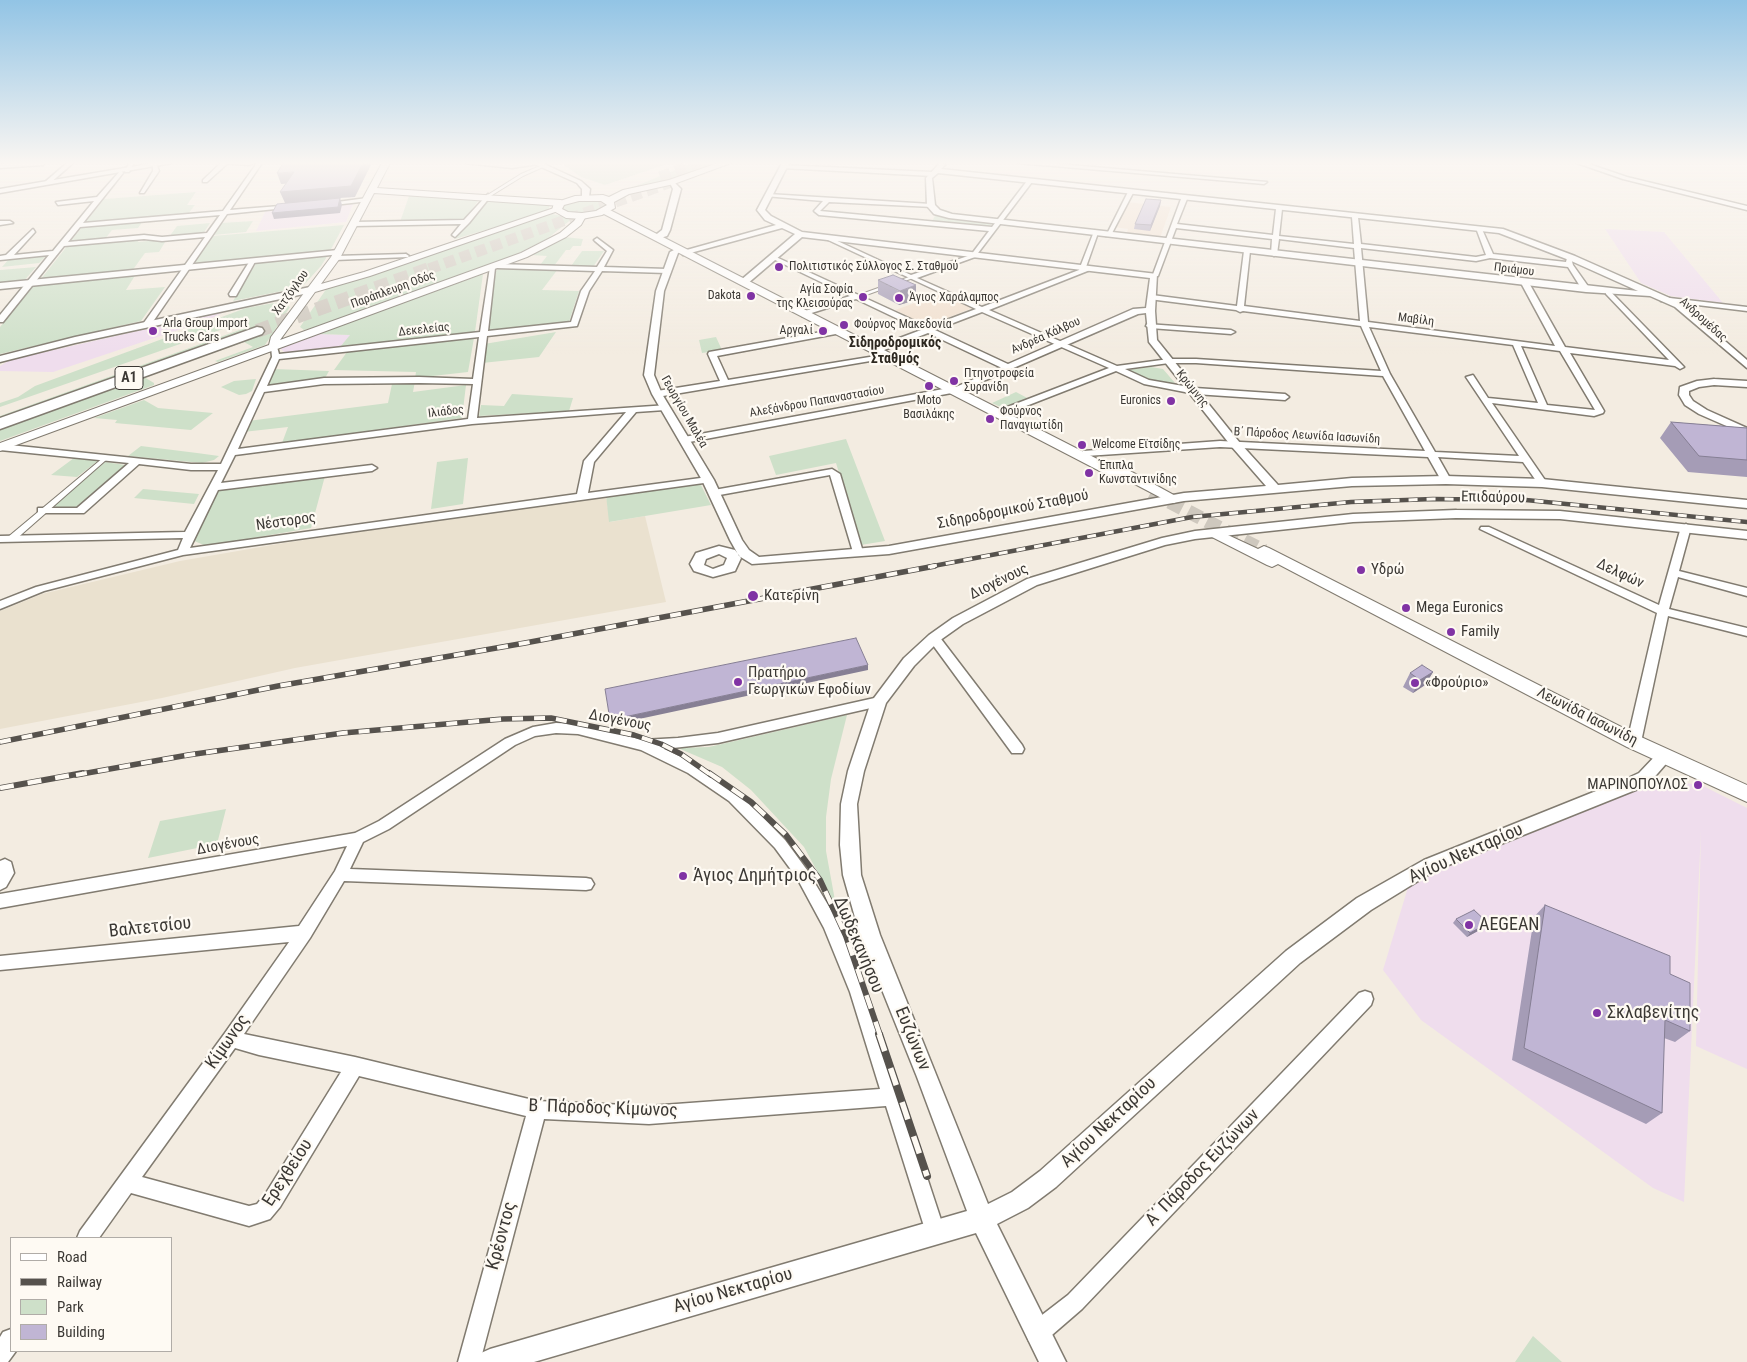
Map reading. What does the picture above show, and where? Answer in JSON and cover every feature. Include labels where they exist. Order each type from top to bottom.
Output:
[{"type":"highway","name":"Α1","points":[[0,410],[242,324]]},
{"type":"highway","name":"Α1","points":[[0,424],[257,331]]},
{"type":"main road","name":"Χατζόγλου","points":[[275,352],[275,339],[336,255],[353,227]]},
{"type":"main road","points":[[310,290],[368,274],[503,227]]},
{"type":"main road","name":"Παράπλευρη Οδός","points":[[0,447],[275,352],[298,338],[494,267],[557,239],[574,227]]},
{"type":"main road","points":[[637,227],[1124,478]]},
{"type":"main road","name":"Χατζόγλου","points":[[298,338],[298,325],[324,286],[332,271],[336,255]]},
{"type":"main road","points":[[332,271],[347,275],[368,274]]},
{"type":"main road","points":[[1025,426],[1050,435],[1086,453],[1160,497]]},
{"type":"main road","points":[[1025,426],[1046,443],[1160,497]]},
{"type":"main road","points":[[1226,532],[1374,614],[1428,635]]},
{"type":"main road","points":[[1226,532],[1383,606],[1428,635]]},
{"type":"main road","points":[[1264,551],[1428,635]]},
{"type":"main road","name":"Λεωνίδα Ιασωνίδη","points":[[1428,635],[1634,742],[1747,794]]},
{"type":"street","points":[[0,320],[77,227]]},
{"type":"street","points":[[147,324],[215,227]]},
{"type":"street","points":[[455,235],[463,227]]},
{"type":"street","points":[[644,231],[659,227]]},
{"type":"street","points":[[657,238],[664,234],[666,227]]},
{"type":"street","points":[[683,251],[779,227]]},
{"type":"street","points":[[782,227],[800,234],[830,239],[1154,276],[1174,227]]},
{"type":"street","points":[[805,314],[973,256],[996,227]]},
{"type":"street","name":"Πριάμου","points":[[1003,227],[1108,235],[1609,292],[1655,294]]},
{"type":"street","points":[[1108,235],[1112,227]]},
{"type":"street","points":[[1179,227],[1476,259],[1490,256],[1571,262],[1586,289]]},
{"type":"street","points":[[1274,254],[1277,227]]},
{"type":"street","points":[[1356,227],[1364,325],[1386,374],[1444,477]]},
{"type":"street","name":"Ανδρομέδας","points":[[1463,227],[1510,234],[1571,262],[1655,294],[1684,310],[1747,365]]},
{"type":"street","points":[[1479,228],[1490,256]]},
{"type":"street","points":[[3,259],[32,231]]},
{"type":"street","points":[[744,282],[800,234]]},
{"type":"street","points":[[1085,269],[1096,234]]},
{"type":"street","points":[[62,244],[144,237],[162,239],[209,235]]},
{"type":"street","points":[[830,239],[911,278],[1147,382],[1195,391],[1285,396]]},
{"type":"street","points":[[598,240],[610,250],[599,269]]},
{"type":"street","name":"Γεωργίου Μαλέα","points":[[683,251],[674,252],[657,302],[649,368],[651,382],[708,480],[736,540],[739,557]]},
{"type":"street","points":[[1240,310],[1247,251]]},
{"type":"street","points":[[1423,253],[1428,271]]},
{"type":"street","points":[[3,259],[54,254]]},
{"type":"street","points":[[0,286],[252,260],[336,255],[406,256]]},
{"type":"street","points":[[774,258],[1007,367]]},
{"type":"street","points":[[233,294],[252,260]]},
{"type":"street","points":[[472,421],[475,382],[494,267],[667,271]]},
{"type":"street","name":"Δεκελείας","points":[[275,352],[574,324],[585,291],[599,269]]},
{"type":"street","points":[[876,350],[1085,269]]},
{"type":"street","name":"Κρώμνης","points":[[1154,276],[1150,310],[1152,340],[1195,391],[1236,445],[1271,485]]},
{"type":"street","points":[[1487,400],[1594,413],[1600,410],[1562,350],[1525,283]]},
{"type":"street","points":[[0,359],[147,324],[310,290]]},
{"type":"street","name":"Μαβίλη","points":[[1152,297],[1240,310],[1562,350],[1680,368],[1609,292]]},
{"type":"street","points":[[1666,300],[1747,309]]},
{"type":"street","name":"Ανδρομέδας","points":[[1666,300],[1667,305],[1747,377]]},
{"type":"street","points":[[259,301],[288,301],[299,306]]},
{"type":"street","name":"Ανδρέα Κάλβου","points":[[954,390],[1136,311],[1150,310]]},
{"type":"street","points":[[1150,326],[1231,332]]},
{"type":"street","points":[[725,383],[712,354],[838,331]]},
{"type":"street","points":[[1516,344],[1543,406]]},
{"type":"street","points":[[183,552],[189,535],[232,453],[275,352]]},
{"type":"street","points":[[657,394],[888,356]]},
{"type":"street","points":[[1000,413],[1117,368],[1169,362],[1196,360],[1386,374]]},
{"type":"street","points":[[1470,377],[1540,480]]},
{"type":"street","points":[[259,390],[324,381],[419,380],[475,382]]},
{"type":"street","points":[[1747,384],[1714,382],[1697,384],[1684,389],[1684,396],[1690,404],[1747,432]]},
{"type":"street","points":[[1747,390],[1715,387],[1700,390],[1696,395],[1698,401],[1708,409],[1747,426]]},
{"type":"street","name":"Αλεξάνδρου Παπαναστασίου","points":[[684,440],[954,390]]},
{"type":"street","name":"Ιλιάδος","points":[[232,453],[472,421],[666,407]]},
{"type":"street","points":[[582,496],[589,461],[633,410]]},
{"type":"street","name":"Β΄ Πάροδος Λεωνίδα Ιασωνίδη","points":[[1086,453],[1203,444],[1527,459]]},
{"type":"street","points":[[0,447],[191,467],[224,467]]},
{"type":"street","points":[[6,539],[104,458]]},
{"type":"street","points":[[42,510],[80,511],[136,462]]},
{"type":"street","points":[[214,487],[372,468]]},
{"type":"street","points":[[714,493],[832,472],[835,474],[858,552]]},
{"type":"street","name":"Σιδηροδρομικού Σταθμού","points":[[739,557],[756,561],[889,550],[1017,522],[1160,497],[1271,485],[1444,477],[1540,480]]},
{"type":"street","name":"Νέστορος","points":[[0,605],[40,590],[183,552],[708,480]]},
{"type":"street","points":[[1540,480],[1630,485],[1747,498]]},
{"type":"street","points":[[1540,480],[1747,504]]},
{"type":"street","name":"Επιδαύρου","points":[[1226,532],[1352,518],[1456,514],[1560,516],[1686,527],[1747,535]]},
{"type":"street","points":[[1634,742],[1663,611],[1686,527]]},
{"type":"street","name":"Δελφών","points":[[1485,528],[1663,611],[1747,632]]},
{"type":"street","name":"Διογένους","points":[[0,901],[358,838],[384,825],[510,742],[533,732],[556,728],[578,729],[644,745],[678,743],[718,738],[878,702],[909,662],[934,638],[980,608],[1032,582],[1162,542],[1226,532]]},
{"type":"street","points":[[6,539],[189,535]]},
{"type":"street","points":[[722,551],[739,557],[730,568],[719,572],[709,572],[699,568],[698,560],[701,556],[722,551],[736,540]]},
{"type":"street","points":[[1674,573],[1747,592]]},
{"type":"street","points":[[934,638],[1017,749]]},
{"type":"street","name":"Ευζώνων","points":[[878,702],[856,771],[849,804],[848,846],[852,874],[870,935],[928,1077],[982,1219],[1053,1362]]},
{"type":"street","name":"Δωδεκανήσου","points":[[644,745],[693,769],[734,797],[780,844],[802,874],[831,924],[858,992],[935,1232]]},
{"type":"street","name":"Αγίου Νεκταρίου","points":[[490,1362],[982,1219],[1020,1200],[1048,1179],[1293,957],[1364,904],[1430,865],[1645,778],[1664,756]]},
{"type":"street","name":"Κίμωνος","points":[[87,1237],[128,1183],[231,1039],[304,933],[340,875],[358,838]]},
{"type":"street","points":[[340,875],[586,884]]},
{"type":"street","name":"Βαλτετσίου","points":[[0,964],[304,933]]},
{"type":"street","name":"Α΄ Πάροδος Ευζώνων","points":[[1037,1333],[1076,1302],[1365,999]]},
{"type":"street","name":"Β΄ Πάροδος Κίμωνος","points":[[231,1039],[259,1047],[356,1066],[537,1110],[649,1115],[891,1097]]},
{"type":"street","name":"Ερεχθείου","points":[[128,1183],[250,1216],[263,1212],[273,1200],[356,1066]]},
{"type":"street","name":"Κρέοντος","points":[[469,1362],[537,1110]]},
{"type":"street","points":[[0,1356],[10,1341]]},
{"type":"shaded area","points":[[258,227],[300,227],[256,231]]},
{"type":"shaded area","points":[[1114,227],[1164,227],[1160,238],[1126,234],[1128,229]]},
{"type":"shaded area","points":[[1605,229],[1664,232],[1723,303],[1671,296],[1641,283]]},
{"type":"shaded area","points":[[943,293],[975,307],[927,326],[895,310]]},
{"type":"shaded area","name":"Arla Group Import Trucks Cars","points":[[226,311],[208,320],[53,372],[0,371],[0,366],[10,360]]},
{"type":"shaded area","points":[[317,334],[351,335],[340,347],[286,354],[280,348]]},
{"type":"shaded area","points":[[606,495],[610,522],[645,516],[666,602],[295,668],[162,698],[0,729],[0,611],[42,594],[180,561],[284,543]]},
{"type":"shaded area","points":[[1664,779],[1703,786],[1747,808],[1747,1069],[1696,1046],[1701,831],[1684,1202],[1653,1188],[1421,1020],[1383,970],[1409,884],[1435,870]]},
{"type":"green space","points":[[83,227],[139,227],[112,230],[105,239],[70,242]]},
{"type":"green space","points":[[177,227],[208,227],[203,234],[169,237]]},
{"type":"green space","points":[[219,227],[249,227],[246,232],[213,235]]},
{"type":"green space","points":[[343,227],[330,251],[193,265],[212,236]]},
{"type":"green space","points":[[465,227],[497,227],[455,239]]},
{"type":"green space","points":[[514,227],[562,227],[547,239],[513,256],[304,330],[300,327],[327,288]]},
{"type":"green space","points":[[564,237],[583,239],[581,246],[573,246],[570,250],[566,250],[554,266],[540,265],[547,256],[531,255]]},
{"type":"green space","points":[[140,238],[138,242],[167,239],[159,252],[145,253],[132,271],[40,280],[68,245]]},
{"type":"green space","points":[[582,251],[604,251],[593,267],[571,266]]},
{"type":"green space","points":[[328,255],[321,266],[302,287],[233,301],[257,262]]},
{"type":"green space","points":[[46,256],[39,263],[2,267],[9,259]]},
{"type":"green space","points":[[36,267],[23,282],[0,284],[0,270]]},
{"type":"green space","points":[[501,267],[558,269],[542,290],[579,291],[569,322],[485,332],[496,271]]},
{"type":"green space","points":[[136,274],[126,290],[165,287],[141,321],[0,354],[0,327],[35,284]]},
{"type":"green space","points":[[483,274],[475,332],[340,347],[350,335],[317,334]]},
{"type":"green space","points":[[274,303],[290,307],[265,345],[218,362],[215,361],[253,347],[244,342],[144,377],[154,383],[154,385],[0,441],[0,427],[261,333],[251,329],[0,418],[0,416],[248,327],[240,323],[0,407],[0,403],[18,397],[35,386],[246,308]]},
{"type":"green space","points":[[556,332],[539,357],[482,363],[484,344]]},
{"type":"green space","points":[[716,337],[722,350],[702,353],[699,340]]},
{"type":"green space","points":[[474,338],[468,372],[415,378],[416,372],[334,370],[347,352]]},
{"type":"green space","points":[[1151,367],[1163,369],[1175,383],[1153,381],[1127,370]]},
{"type":"green space","points":[[273,369],[329,371],[324,380],[265,387]]},
{"type":"green space","points":[[256,379],[252,391],[246,394],[239,395],[221,387],[234,381]]},
{"type":"green space","points":[[415,381],[413,392],[466,385],[462,418],[282,443],[288,427],[243,432],[248,421],[388,403],[392,384]]},
{"type":"green space","points":[[1016,392],[1031,400],[1005,409],[992,403]]},
{"type":"green space","points":[[512,394],[573,398],[569,411],[479,416],[481,405],[504,406]]},
{"type":"green space","points":[[144,400],[158,408],[213,413],[191,430],[115,423],[117,420],[94,418]]},
{"type":"green space","points":[[846,439],[885,541],[861,545],[836,463],[776,475],[769,456]]},
{"type":"green space","points":[[141,446],[219,456],[214,460],[202,463],[128,456]]},
{"type":"green space","points":[[74,458],[99,460],[77,477],[51,475]]},
{"type":"green space","points":[[468,458],[463,504],[431,509],[437,462]]},
{"type":"green space","points":[[105,462],[125,465],[75,508],[52,507]]},
{"type":"green space","points":[[325,476],[311,528],[206,546],[192,540],[216,488]]},
{"type":"green space","points":[[700,483],[711,505],[609,522],[606,495]]},
{"type":"green space","points":[[143,489],[199,494],[194,504],[134,498]]},
{"type":"green space","points":[[847,715],[831,779],[826,817],[826,851],[836,906],[804,847],[751,790],[722,767],[678,748],[709,747]]},
{"type":"green space","points":[[226,809],[217,844],[148,858],[160,821]]},
{"type":"green space","points":[[1533,1336],[1562,1362],[1515,1362]]},
{"type":"building","points":[[893,275],[916,285],[900,291],[878,280]]},
{"type":"building","points":[[1671,422],[1747,428],[1747,460],[1699,456]]},
{"type":"building","name":"Πρατήριο Γεωργικών Εφοδίων","points":[[856,638],[868,665],[610,720],[605,689]]},
{"type":"building","points":[[1422,665],[1433,672],[1420,680],[1410,673]]},
{"type":"building","name":"Σκλαβενίτης","points":[[1545,905],[1670,956],[1670,974],[1690,983],[1690,1031],[1665,1020],[1662,1113],[1524,1048]]},
{"type":"building","name":"AEGEAN","points":[[1474,910],[1488,923],[1470,933],[1456,919]]},
{"type":"tunnel","points":[[429,269],[547,227]]},
{"type":"tunnel","points":[[257,331],[432,268]]},
{"type":"tunnel","points":[[1151,492],[1264,551]]},
{"type":"railway","points":[[928,567],[1192,517],[1351,502],[1433,499],[1526,500],[1747,522]]},
{"type":"railway","points":[[0,742],[278,686],[525,643],[935,566]]},
{"type":"railway","points":[[76,775],[188,755],[343,733],[503,719],[551,718],[634,735],[661,744],[681,754],[711,775]]},
{"type":"railway","points":[[0,788],[83,773]]},
{"type":"railway","points":[[709,773],[751,802],[786,835],[820,880],[846,936],[880,1035]]},
{"type":"railway","points":[[879,1034],[927,1176]]},
{"type":"place","name":"Πολιτιστικός Σύλλογος Σ. Σταθμού","points":[[779,267]]},
{"type":"place","name":"Dakota","points":[[751,296]]},
{"type":"place","name":"Αγία Σοφία της Κλεισούρας","points":[[863,297]]},
{"type":"place","name":"Άγιος Χαράλαμπος","points":[[899,298]]},
{"type":"place","name":"Φούρνος Μακεδονία","points":[[844,325]]},
{"type":"place","name":"Arla Group Import Trucks Cars","points":[[153,331]]},
{"type":"place","name":"Αργαλί","points":[[823,331]]},
{"type":"place","name":"Πτηνοτροφεία Συρανίδη","points":[[954,381]]},
{"type":"place","name":"Moto Bασιλάκης","points":[[929,386]]},
{"type":"place","name":"Euronics","points":[[1171,401]]},
{"type":"place","name":"Φούρνος Παναγιωτίδη","points":[[990,419]]},
{"type":"place","name":"Welcome Eϊτσίδης","points":[[1082,445]]},
{"type":"place","name":"Έπιπλα Κωνσταντινίδης","points":[[1089,473]]},
{"type":"place","name":"Υδρώ","points":[[1361,570]]},
{"type":"place","name":"Κατερίνη","points":[[753,596]]},
{"type":"place","name":"Mega Euronics","points":[[1406,608]]},
{"type":"place","name":"Family","points":[[1451,632]]},
{"type":"place","name":"Πρατήριο Γεωργικών Εφοδίων","points":[[738,682]]},
{"type":"place","name":"«Φρούριο»","points":[[1415,683]]},
{"type":"place","name":"ΜΑΡΙΝΟΠΟΥΛΟΣ","points":[[1698,785]]},
{"type":"place","name":"Άγιος Δημήτριος","points":[[683,876]]},
{"type":"place","name":"AEGEAN","points":[[1469,925]]},
{"type":"place","name":"Σκλαβενίτης","points":[[1597,1013]]},
{"type":"district","name":"Σιδηροδρομικός Σταθμός","points":[[895,352]]}]
